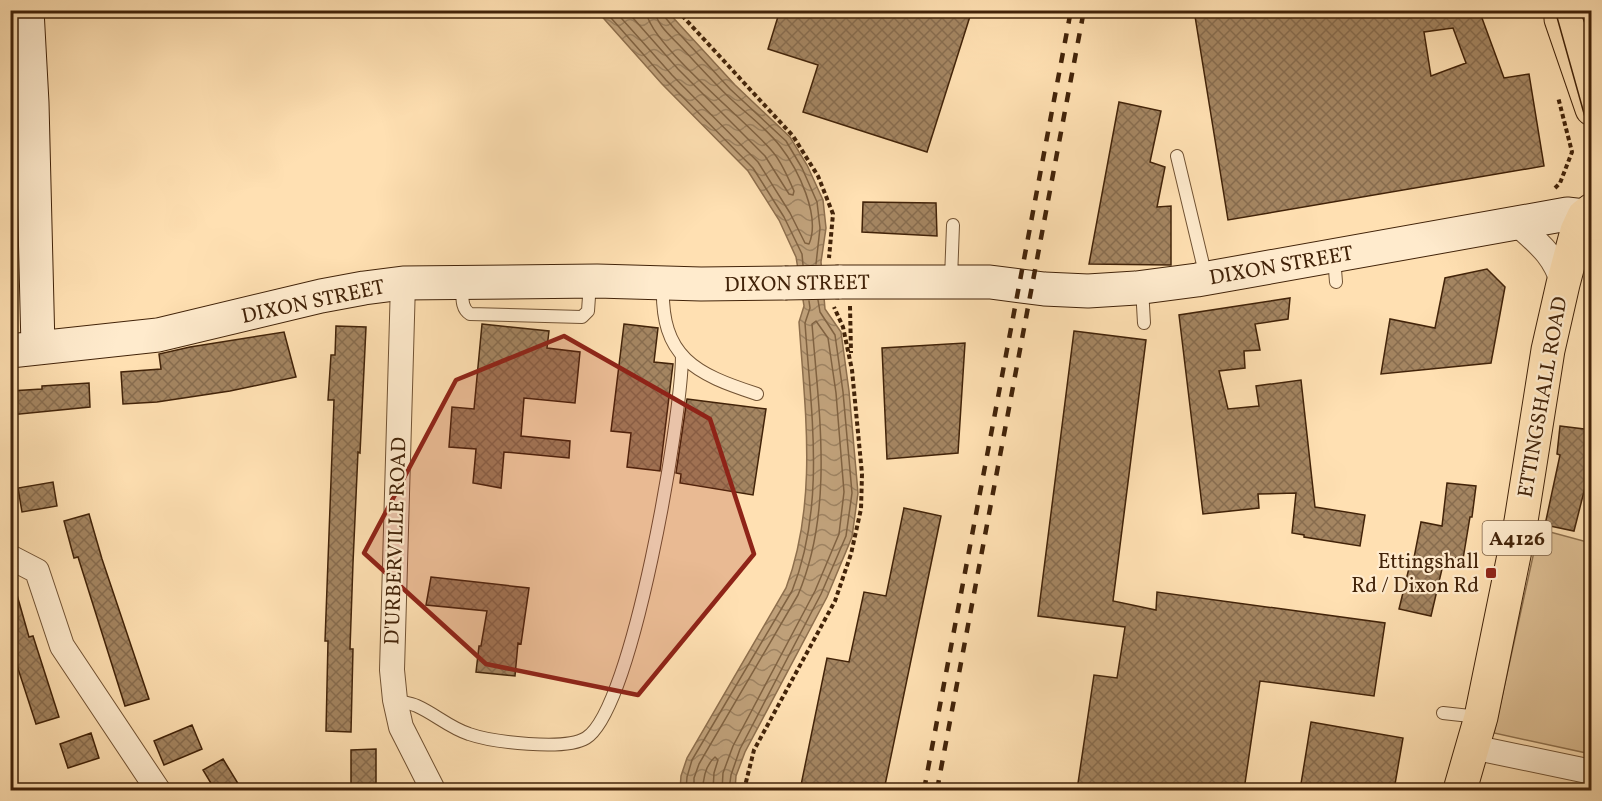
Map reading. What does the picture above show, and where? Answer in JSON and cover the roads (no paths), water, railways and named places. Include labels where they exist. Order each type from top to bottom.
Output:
[{"type":"main road","points":[[1562,10],[1561,19],[1592,109]]},
{"type":"main road","points":[[1580,10],[1592,29]]},
{"type":"main road","name":"ETTINGSHALL ROAD","points":[[1460,790],[1476,732],[1521,521],[1548,350],[1577,231],[1588,213]]},
{"type":"street","points":[[24,349],[32,103],[27,10]]},
{"type":"street","name":"DIXON STREET","points":[[24,349],[158,335],[321,296],[403,283],[591,281],[785,283],[951,280],[1088,291],[1142,287],[1206,278],[1296,257],[1335,269],[1422,235],[1588,213]]},
{"type":"street","points":[[1516,223],[1548,252],[1558,267],[1563,284]]},
{"type":"street","name":"D'URBERVILLE ROAD","points":[[403,283],[392,670],[401,727],[433,790]]},
{"type":"street","points":[[10,557],[37,571],[62,646],[158,790]]},
{"type":"street","points":[[1476,732],[1592,772]]},
{"type":"lane","points":[[1177,156],[1206,278]]},
{"type":"lane","points":[[951,280],[953,225]]},
{"type":"lane","points":[[663,283],[663,314],[682,355],[703,374],[757,394]]},
{"type":"lane","points":[[1142,287],[1144,323]]},
{"type":"lane","points":[[395,700],[417,706],[468,734],[522,744],[569,743],[585,738],[598,724],[612,700],[641,607],[667,479],[682,375],[682,355]]},
{"type":"lane","points":[[1443,712],[1476,732]]},
{"type":"water","points":[[597,11],[667,11],[735,85],[790,137],[807,165],[823,200],[826,228],[821,262],[825,309],[841,332],[858,493],[852,537],[827,597],[745,752],[736,776],[735,790],[680,790],[681,776],[687,758],[786,588],[796,556],[806,490],[807,456],[799,322],[804,306],[796,257],[779,220],[748,171],[662,84]]},
{"type":"tram line","points":[[1555,10],[1592,142]]},
{"type":"tram line","points":[[1580,10],[1592,42]]},
{"type":"railway","points":[[924,790],[1071,10]]},
{"type":"railway","points":[[937,790],[1084,10]]},
{"type":"place","name":"Ettingshall Rd / Dixon Rd","points":[[1491,573]]}]
